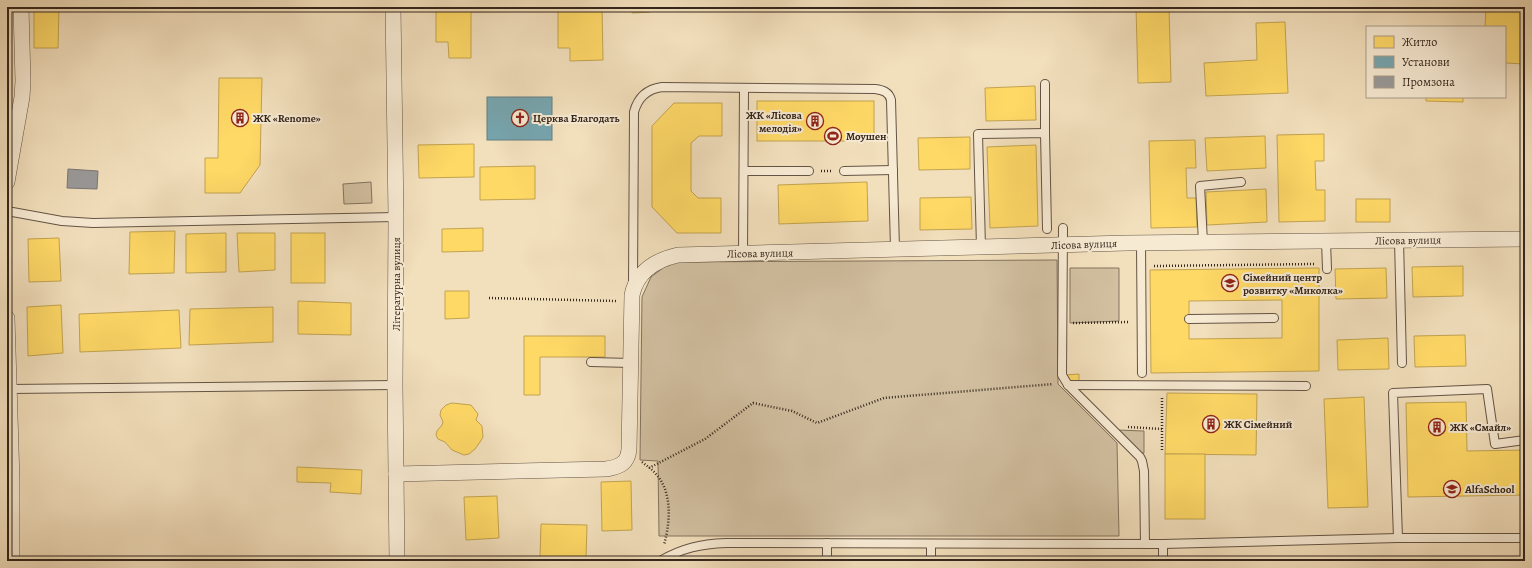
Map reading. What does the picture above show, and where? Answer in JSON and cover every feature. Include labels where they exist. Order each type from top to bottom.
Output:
[{"type":"street","points":[[7,182],[23,81],[21,7]]},
{"type":"street","name":"Літературна вулиця","points":[[393,7],[396,217],[395,385],[397,561]]},
{"type":"street","name":"Лісова вулиця","points":[[632,295],[635,284],[647,269],[666,258],[678,255],[1141,243],[1525,238]]},
{"type":"street","points":[[396,474],[614,468],[624,463],[630,449],[632,295]]},
{"type":"street","points":[[7,318],[12,481],[12,561]]},
{"type":"lane","points":[[1045,84],[1047,229]]},
{"type":"lane","points":[[632,295],[634,112],[638,101],[644,93],[649,90],[662,87],[875,89],[886,92],[890,95],[891,100],[895,249]]},
{"type":"lane","points":[[743,254],[744,88]]},
{"type":"lane","points":[[981,247],[978,134],[1045,133]]},
{"type":"lane","points":[[844,170],[893,170]]},
{"type":"lane","points":[[744,171],[809,171]]},
{"type":"lane","points":[[1203,242],[1200,186],[1241,182]]},
{"type":"lane","points":[[7,212],[62,221],[93,223],[396,217]]},
{"type":"lane","points":[[1063,228],[1062,375],[1066,383],[1111,427],[1142,461],[1144,471],[1145,544]]},
{"type":"lane","points":[[1399,240],[1402,363]]},
{"type":"lane","points":[[1326,241],[1327,266]]},
{"type":"lane","points":[[1141,243],[1142,373]]},
{"type":"lane","points":[[1189,320],[1274,318]]},
{"type":"lane","points":[[1141,321],[1151,321]]},
{"type":"lane","points":[[591,362],[631,363]]},
{"type":"lane","points":[[1066,383],[1306,386]]},
{"type":"lane","points":[[9,389],[395,385]]},
{"type":"lane","points":[[1398,538],[1393,393],[1487,389],[1495,444],[1525,440]]},
{"type":"lane","points":[[660,561],[678,551],[712,544],[827,543],[1122,547],[1145,544],[1398,538],[1525,538]]},
{"type":"lane","points":[[827,543],[827,561]]},
{"type":"lane","points":[[932,544],[932,561]]},
{"type":"lane","points":[[1163,544],[1163,561]]},
{"type":"path","points":[[809,171],[844,170]]},
{"type":"path","points":[[1141,266],[1327,266]]},
{"type":"path","points":[[490,298],[617,301]]},
{"type":"path","points":[[1069,323],[1119,322]]},
{"type":"path","points":[[649,468],[705,439],[753,403],[792,411],[818,423],[884,398],[1066,383]]},
{"type":"path","points":[[1162,385],[1162,450]]},
{"type":"path","points":[[1140,428],[1162,429]]},
{"type":"path","points":[[630,449],[637,458],[660,479],[667,500],[668,521],[663,549]]},
{"type":"shaded area","points":[[371,182],[372,203],[344,204],[343,184]]},
{"type":"shaded area","points":[[1057,260],[1058,384],[1117,443],[1119,536],[659,536],[658,461],[640,460],[642,297],[651,277],[671,262]]},
{"type":"shaded area","points":[[1070,268],[1119,268],[1119,321],[1070,323]]},
{"type":"shaded area","points":[[1117,430],[1144,431],[1144,453],[1139,453]]},
{"type":"building: Житло","points":[[34,7],[59,7],[58,48],[34,48]]},
{"type":"building: Житло","points":[[372,7],[372,8],[341,8]]},
{"type":"building: Житло","points":[[436,7],[602,7],[603,60],[570,61],[570,48],[558,48],[558,11],[471,12],[471,58],[449,58],[448,42],[436,42]]},
{"type":"building: Житло","points":[[632,7],[649,7],[650,12],[632,13]]},
{"type":"building: Житло","points":[[1136,7],[1204,7],[1169,8],[1171,82],[1138,83]]},
{"type":"building: Житло","points":[[1486,7],[1525,7],[1525,64],[1506,63],[1506,26],[1485,26]]},
{"type":"building: Житло","points":[[1285,22],[1288,93],[1206,96],[1204,63],[1257,60],[1256,23]]},
{"type":"building: Житло","name":"ЖК «Renome»","points":[[219,78],[262,78],[260,165],[240,193],[205,193],[205,158],[218,158]]},
{"type":"building: Житло","points":[[1035,86],[1036,120],[986,121],[985,88]]},
{"type":"building: Житло","points":[[1426,98],[1463,98],[1463,102],[1426,101]]},
{"type":"building: Житло","name":"ЖК «Лісова мелодія»","points":[[757,101],[874,101],[874,141],[757,141]]},
{"type":"building: Житло","points":[[674,103],[722,103],[722,136],[699,136],[691,143],[691,191],[698,198],[721,198],[721,233],[677,233],[652,207],[652,126]]},
{"type":"building: Житло","points":[[1324,134],[1324,161],[1315,161],[1316,190],[1325,190],[1325,221],[1279,222],[1277,135]]},
{"type":"building: Житло","points":[[1265,136],[1266,168],[1207,171],[1205,138]]},
{"type":"building: Житло","points":[[970,137],[970,169],[919,170],[918,138]]},
{"type":"building: Житло","points":[[1195,140],[1196,168],[1186,168],[1187,198],[1196,198],[1197,227],[1151,228],[1149,141]]},
{"type":"building: Житло","points":[[474,144],[474,177],[419,178],[418,145]]},
{"type":"building: Житло","points":[[1036,145],[1038,226],[990,228],[987,147]]},
{"type":"building: Житло","points":[[535,166],[535,199],[480,200],[480,167]]},
{"type":"building: Житло","points":[[867,182],[868,221],[779,224],[778,185]]},
{"type":"building: Житло","points":[[1266,189],[1267,222],[1207,225],[1206,192]]},
{"type":"building: Житло","points":[[971,197],[972,229],[920,230],[920,198]]},
{"type":"building: Житло","points":[[1356,199],[1390,199],[1390,222],[1356,222]]},
{"type":"building: Житло","points":[[483,228],[483,251],[442,252],[442,229]]},
{"type":"building: Житло","points":[[175,231],[174,273],[129,274],[130,232]]},
{"type":"building: Житло","points":[[226,233],[226,272],[186,273],[186,234]]},
{"type":"building: Житло","points":[[237,233],[275,233],[275,270],[239,272]]},
{"type":"building: Житло","points":[[291,233],[325,233],[325,283],[291,283]]},
{"type":"building: Житло","points":[[59,238],[61,281],[29,282],[28,239]]},
{"type":"building: Житло","points":[[1463,266],[1463,296],[1413,297],[1412,267]]},
{"type":"building: Житло","points":[[1319,268],[1319,371],[1151,373],[1150,270]],"holes":[[[1282,300],[1282,338],[1189,339],[1189,301]]]},
{"type":"building: Житло","points":[[1386,268],[1387,298],[1336,299],[1335,269]]},
{"type":"building: Житло","points":[[445,291],[469,291],[469,318],[445,319]]},
{"type":"building: Житло","points":[[298,301],[351,303],[351,335],[298,334]]},
{"type":"building: Житло","points":[[61,305],[63,353],[28,356],[27,307]]},
{"type":"building: Житло","points":[[273,307],[273,342],[189,345],[190,309]]},
{"type":"building: Житло","points":[[179,310],[181,348],[80,352],[79,314]]},
{"type":"building: Житло","points":[[1465,335],[1466,366],[1415,367],[1414,336]]},
{"type":"building: Житло","points":[[524,336],[605,336],[605,357],[540,357],[540,395],[524,395]]},
{"type":"building: Житло","points":[[1388,338],[1389,369],[1338,370],[1337,340]]},
{"type":"building: Житло","points":[[1079,374],[1079,381],[1066,382],[1065,375]]},
{"type":"building: Житло","name":"ЖК Сімейний","points":[[1167,393],[1257,394],[1256,455],[1165,454]]},
{"type":"building: Житло","points":[[1364,397],[1368,507],[1328,508],[1324,399]]},
{"type":"building: Житло","name":"ЖК «Смайл»","points":[[1466,402],[1467,451],[1525,450],[1525,495],[1408,497],[1406,403]]},
{"type":"building: Житло","points":[[452,403],[471,405],[478,414],[476,420],[482,426],[483,437],[475,449],[469,454],[464,455],[452,450],[445,442],[438,439],[436,435],[443,422],[440,415],[441,410],[446,405]]},
{"type":"building: Житло","points":[[1165,454],[1205,454],[1205,519],[1165,519]]},
{"type":"building: Житло","points":[[297,467],[362,470],[361,494],[330,492],[331,483],[297,482]]},
{"type":"building: Житло","points":[[631,481],[632,530],[602,531],[601,482]]},
{"type":"building: Житло","points":[[497,496],[499,538],[466,540],[464,497]]},
{"type":"building: Житло","points":[[541,524],[587,525],[586,558],[540,557]]},
{"type":"building: Установи","name":"Церква Благодать","points":[[487,97],[552,97],[552,140],[487,140]]},
{"type":"building: Промзона","points":[[68,169],[98,171],[97,189],[67,188]]},
{"type":"place","name":"ЖК «Renome»","points":[[240,118]]},
{"type":"place","name":"Церква Благодать","points":[[520,118]]},
{"type":"place","name":"ЖК «Лісова мелодія»","points":[[815,121]]},
{"type":"place","name":"Моушен","points":[[833,136]]},
{"type":"place","name":"Сімейний центр розвитку «Миколка»","points":[[1230,283]]},
{"type":"place","name":"ЖК Сімейний","points":[[1211,424]]},
{"type":"place","name":"ЖК «Смайл»","points":[[1437,427]]},
{"type":"place","name":"AlfaSchool","points":[[1452,489]]}]
